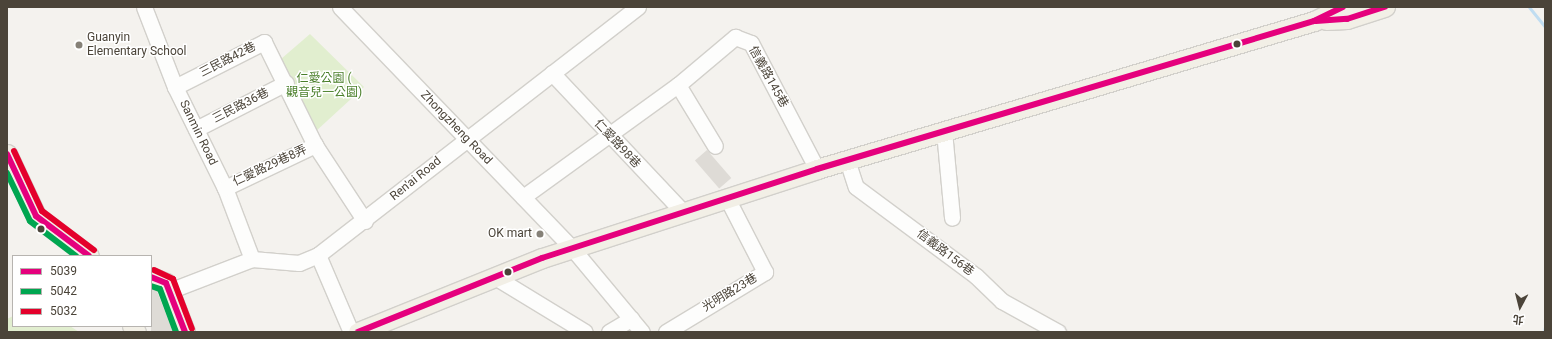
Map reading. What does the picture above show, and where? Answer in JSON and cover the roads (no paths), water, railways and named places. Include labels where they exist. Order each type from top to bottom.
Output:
[{"type":"main road","points":[[358,332],[495,276],[572,248],[728,200],[817,169],[1314,21],[1343,7]]},
{"type":"main road","points":[[1314,21],[1347,19],[1385,7]]},
{"type":"main road","points":[[7,154],[36,216],[88,255]]},
{"type":"main road","points":[[152,277],[164,281],[185,332]]},
{"type":"street","name":"Sanmin Road","points":[[144,7],[175,87],[225,188],[252,260]]},
{"type":"street","name":"Zhongzheng Road","points":[[340,7],[572,248],[642,332]]},
{"type":"street","name":"Ren'ai Road","points":[[169,291],[252,260],[299,263],[318,254],[365,221],[467,139],[638,7]]},
{"type":"street","name":"信義路145巷","points":[[678,85],[735,37],[751,43],[817,169]]},
{"type":"street","name":"三民路42巷","points":[[175,87],[264,42],[286,83],[315,145],[365,221]]},
{"type":"street","name":"仁愛路98巷","points":[[552,73],[608,136],[684,213]]},
{"type":"street","name":"三民路36巷","points":[[196,129],[286,83]]},
{"type":"street","points":[[523,198],[678,85],[715,146]]},
{"type":"street","points":[[944,131],[952,218]]},
{"type":"street","name":"仁愛路29巷8弄","points":[[225,188],[315,145]]},
{"type":"street","name":"信義路156巷","points":[[847,160],[856,187],[976,276],[1002,301],[1058,332]]},
{"type":"street","name":"光明路23巷","points":[[666,332],[765,272],[728,200]]},
{"type":"street","points":[[318,254],[351,332]]},
{"type":"street","points":[[495,276],[585,332]]},
{"type":"street","points":[[609,332],[631,319]]},
{"type":"waterway","points":[[1529,7],[1545,27]]},
{"type":"waterway","points":[[1544,332],[1545,327]]},
{"type":"place","name":"Guanyin Elementary School","points":[[79,45]]},
{"type":"place","name":"OK mart","points":[[540,234]]},
{"type":"park label","name":"仁愛公園 ( 觀音兒一公園)","points":[[324,86]]}]
